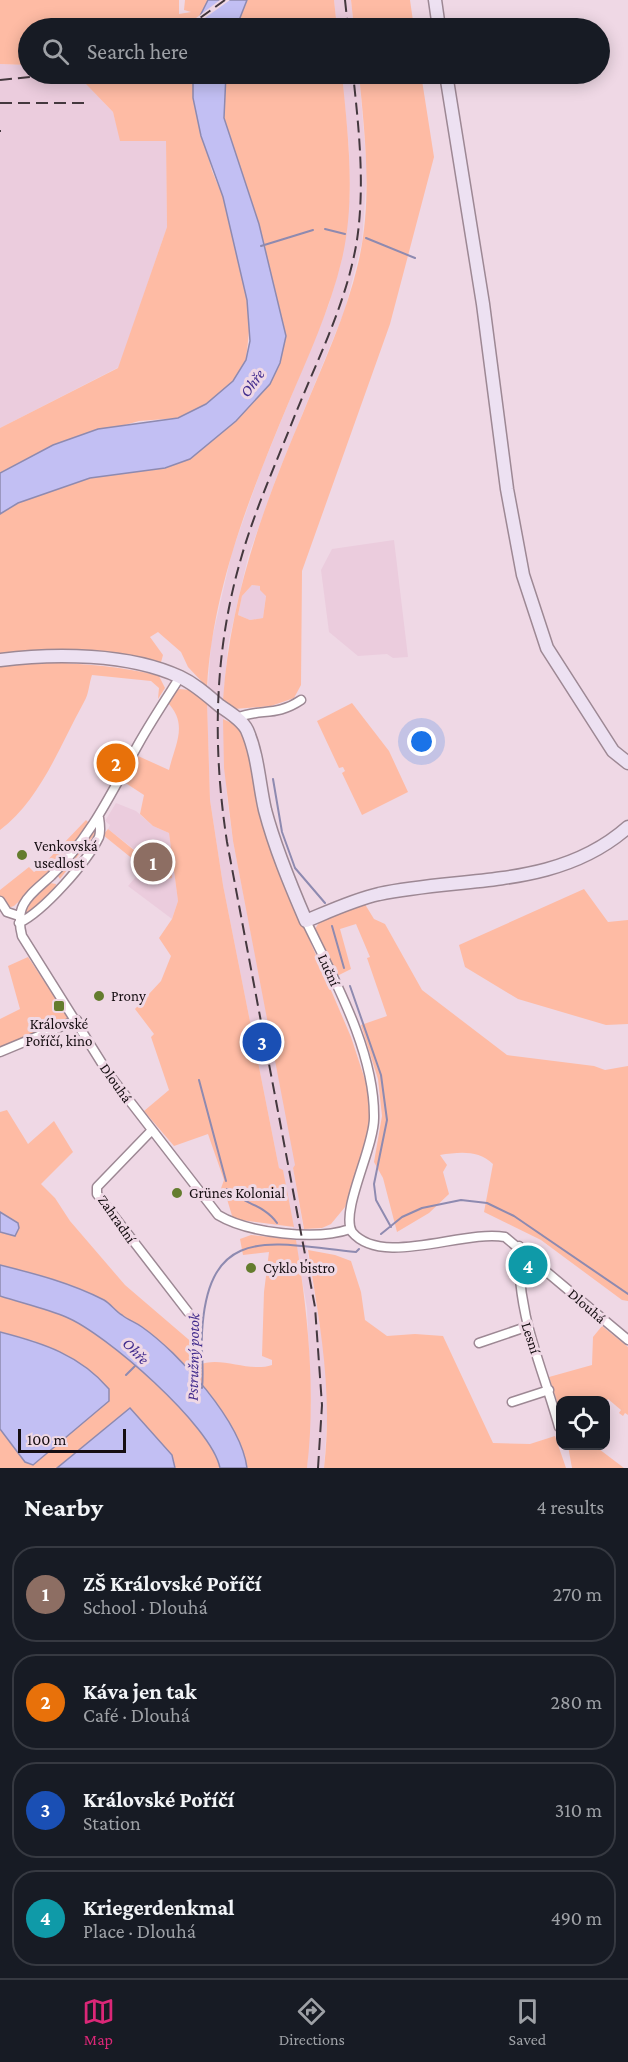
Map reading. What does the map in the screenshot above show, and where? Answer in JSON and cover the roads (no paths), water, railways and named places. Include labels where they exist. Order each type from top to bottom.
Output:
[{"type":"street","points":[[435,0],[438,18]]},
{"type":"street","points":[[448,84],[483,304],[507,489],[523,575],[547,648],[613,751],[628,764]]},
{"type":"street","name":"Luční","points":[[0,660],[50,656],[104,659],[154,668],[180,677],[246,727],[278,855],[365,1054],[372,1084],[374,1120],[372,1137],[349,1208],[350,1229]]},
{"type":"street","points":[[19,920],[25,901],[57,870],[99,818],[139,742],[180,677]]},
{"type":"street","points":[[236,718],[246,714],[279,712],[301,700]]},
{"type":"street","points":[[0,902],[4,914],[19,920],[47,905],[98,839],[99,818]]},
{"type":"street","points":[[306,921],[350,902],[380,894],[546,871],[591,855],[628,827]]},
{"type":"street","name":"Dlouhá","points":[[19,920],[22,936],[77,1020],[108,1073],[218,1215],[237,1223],[315,1235],[330,1235],[350,1229],[364,1242],[399,1248],[485,1235],[505,1237],[519,1246],[628,1340]]},
{"type":"street","points":[[0,1052],[77,1020]]},
{"type":"street","name":"Zahradní","points":[[152,1130],[97,1187],[97,1194],[188,1312]]},
{"type":"street","name":"Lesní","points":[[519,1246],[520,1296],[526,1327],[556,1416]]},
{"type":"street","points":[[479,1343],[526,1327]]},
{"type":"street","points":[[512,1402],[549,1390]]},
{"type":"water","points":[[208,0],[247,0],[240,18],[199,18]]},
{"type":"water","name":"Ohře","points":[[193,84],[226,84],[224,118],[259,224],[286,336],[280,363],[270,384],[236,421],[190,459],[165,468],[90,478],[18,503],[0,514],[0,473],[53,445],[98,429],[178,418],[206,404],[233,381],[246,360],[250,341],[247,300],[223,197],[201,136],[193,98]]},
{"type":"water","points":[[0,1212],[18,1223],[19,1228],[15,1236],[0,1232]]},
{"type":"water","name":"Ohře","points":[[0,1265],[92,1294],[157,1339],[190,1371],[221,1410],[242,1450],[247,1468],[220,1468],[213,1450],[178,1406],[155,1383],[105,1341],[66,1317],[0,1296]]},
{"type":"water","points":[[0,1332],[60,1352],[86,1367],[109,1389],[109,1401],[33,1465],[25,1462],[0,1429]]},
{"type":"water","points":[[130,1408],[172,1455],[175,1468],[57,1468]]},
{"type":"waterway","points":[[325,229],[345,234]]},
{"type":"waterway","points":[[261,246],[313,230]]},
{"type":"waterway","points":[[366,238],[415,258]]},
{"type":"waterway","points":[[273,779],[282,832],[295,868],[325,903]]},
{"type":"waterway","points":[[332,926],[344,968]]},
{"type":"waterway","points":[[350,986],[381,1075],[387,1120],[374,1184],[376,1200],[391,1227]]},
{"type":"waterway","points":[[199,1080],[226,1181]]},
{"type":"waterway","points":[[227,1189],[266,1212],[277,1223]]},
{"type":"waterway","name":"Pstružný potok","points":[[381,1234],[402,1217],[422,1208],[461,1200],[487,1203],[514,1216],[628,1294]]},
{"type":"waterway","name":"Pstružný potok","points":[[202,1388],[202,1333],[207,1297],[217,1272],[231,1256],[250,1248],[272,1245],[356,1252],[359,1249]]},
{"type":"waterway","name":"Ohře","points":[[126,1375],[135,1366]]},
{"type":"railway","points":[[200,18],[225,0]]},
{"type":"railway","points":[[345,0],[347,18]]},
{"type":"railway","points":[[0,80],[18,78]]},
{"type":"railway","points":[[318,1468],[322,1405],[315,1307],[227,842],[219,769],[218,697],[226,626],[242,555],[267,484],[339,308],[352,263],[361,199],[359,136],[354,84]]},
{"type":"railway","points":[[0,103],[89,103]]},
{"type":"place","name":"Káva jen tak","points":[[116,763]]},
{"type":"place","name":"Venkovská usedlost","points":[[22,855]]},
{"type":"place","name":"ZŠ Královské Poříčí","points":[[153,862]]},
{"type":"place","name":"Prony","points":[[99,996]]},
{"type":"place","name":"Královské Poříčí, kino","points":[[59,1006]]},
{"type":"place","name":"Královské Poříčí","points":[[262,1042]]},
{"type":"place","name":"Grünes Kolonial","points":[[177,1193]]},
{"type":"place","name":"Kriegerdenkmal","points":[[528,1265]]},
{"type":"place","name":"Cyklo bistro","points":[[251,1268]]}]
